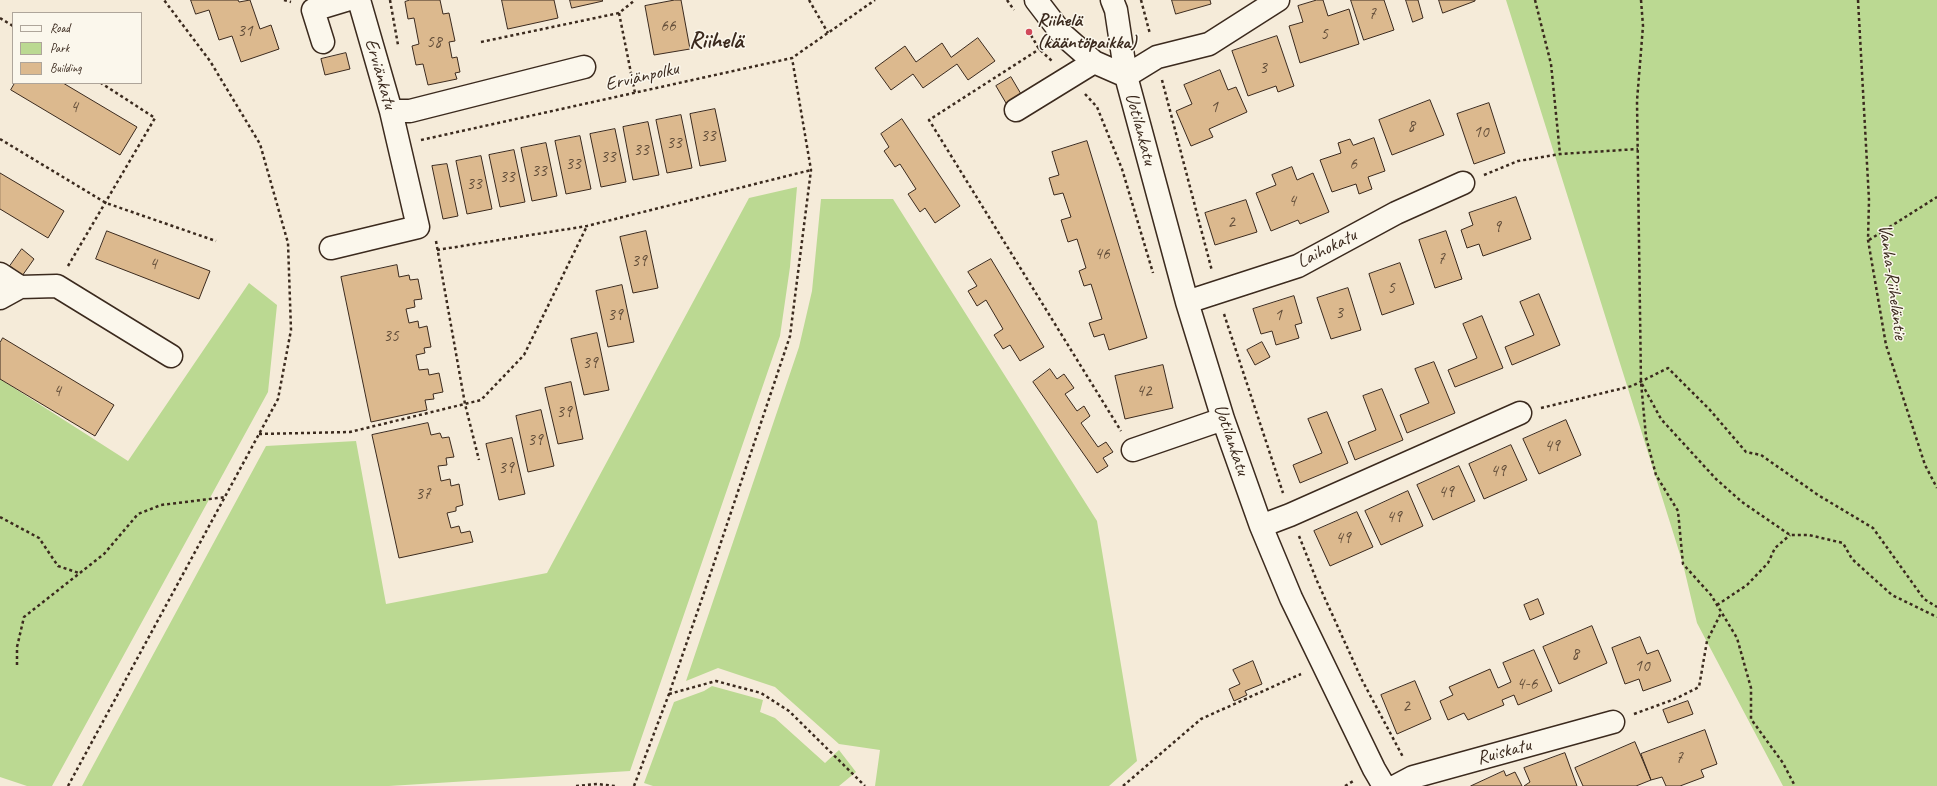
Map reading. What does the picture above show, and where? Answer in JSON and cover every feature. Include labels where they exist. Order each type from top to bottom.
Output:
[{"type":"street","points":[[323,42],[313,10],[346,0]]},
{"type":"street","name":"Erviänkatu","points":[[331,248],[418,228],[391,111],[359,0]]},
{"type":"street","name":"Uotilankatu","points":[[1036,0],[1062,34],[1094,62],[1126,76]]},
{"type":"street","name":"Uotilankatu","points":[[1112,0],[1116,10],[1126,76],[1187,302],[1223,419],[1261,526],[1294,605],[1374,769],[1384,786]]},
{"type":"street","points":[[1126,76],[1157,57],[1209,44],[1278,0]]},
{"type":"street","points":[[1016,110],[1094,62]]},
{"type":"street","points":[[391,111],[410,111],[584,67]]},
{"type":"street","name":"Laihokatu","points":[[1187,302],[1217,291],[1298,266],[1396,213],[1463,183]]},
{"type":"street","points":[[0,274],[20,287]]},
{"type":"street","points":[[0,298],[20,287],[57,286],[171,356]]},
{"type":"street","points":[[1261,526],[1290,515],[1520,413]]},
{"type":"street","points":[[1133,450],[1223,419]]},
{"type":"street","name":"Ruiskatu","points":[[1405,782],[1613,722]]},
{"type":"path","points":[[68,786],[278,399],[291,330],[288,243],[260,144],[210,61],[164,0]]},
{"type":"path","points":[[481,42],[619,13],[635,0]]},
{"type":"path","points":[[809,0],[828,33]]},
{"type":"path","name":"Erviänpolku","points":[[399,148],[416,142],[792,58],[875,0]]},
{"type":"path","points":[[1140,0],[1157,57],[1217,291],[1290,515],[1317,582],[1362,680],[1405,782]]},
{"type":"path","points":[[1535,0],[1551,64],[1560,154]]},
{"type":"path","points":[[1641,0],[1643,26],[1636,101],[1641,382],[1646,437],[1656,475],[1678,511],[1683,564],[1711,594],[1737,638],[1751,688],[1751,719],[1783,763],[1795,786]]},
{"type":"path","name":"Vanha-Riiheläntie","points":[[1858,0],[1869,200],[1868,240],[1886,345],[1925,465],[1937,488]]},
{"type":"path","points":[[619,13],[635,93]]},
{"type":"path","points":[[0,18],[12,25]]},
{"type":"path","points":[[1062,34],[929,120],[1133,450]]},
{"type":"path","points":[[634,786],[669,694],[790,336],[811,170],[792,58]]},
{"type":"path","points":[[57,286],[155,118],[103,84]]},
{"type":"path","points":[[0,140],[106,203],[216,241]]},
{"type":"path","points":[[1463,183],[1518,161],[1560,154],[1638,149]]},
{"type":"path","points":[[437,250],[587,226],[811,170]]},
{"type":"path","points":[[1868,240],[1937,197]]},
{"type":"path","points":[[259,434],[350,432],[481,400],[524,355],[587,226]]},
{"type":"path","points":[[435,237],[465,404],[479,460]]},
{"type":"path","points":[[1520,413],[1632,386],[1668,368],[1710,410],[1746,452],[1761,455],[1818,496],[1873,528],[1924,599],[1937,607]]},
{"type":"path","points":[[1641,382],[1661,419],[1716,479],[1742,502],[1790,535],[1809,535],[1844,543],[1852,559],[1892,595],[1937,617]]},
{"type":"path","points":[[18,665],[17,647],[24,617],[104,554],[138,514],[161,504],[226,496]]},
{"type":"path","points":[[0,517],[39,538],[58,566],[80,573]]},
{"type":"path","points":[[1717,605],[1747,585],[1768,563],[1775,548],[1790,535]]},
{"type":"path","points":[[1613,722],[1674,699],[1699,687],[1707,641],[1722,613]]},
{"type":"path","points":[[1123,786],[1201,719],[1301,674]]},
{"type":"path","points":[[669,694],[716,681],[762,693],[789,711],[865,786]]},
{"type":"path","points":[[576,786],[597,784],[615,786]]},
{"type":"green space","points":[[1506,0],[1937,0],[1937,786],[1783,786],[1697,623],[1683,564]]},
{"type":"green space","points":[[797,187],[790,267],[780,336],[630,771],[389,786],[82,786],[266,446],[356,441],[386,604],[547,573],[749,198]]},
{"type":"green space","points":[[821,199],[893,199],[1097,521],[1137,761],[1109,786],[875,786],[880,750],[839,744],[775,687],[718,668],[686,681],[799,347],[812,291]]},
{"type":"green space","points":[[249,283],[277,305],[268,392],[52,786],[27,786],[0,777],[0,379],[128,461]]},
{"type":"green space","points":[[712,686],[763,700],[760,712],[775,718],[825,763],[839,750],[856,772],[839,786],[653,786],[644,783],[674,702],[704,691]]},
{"type":"building","points":[[191,0],[238,0],[239,2],[250,0],[260,29],[271,25],[279,49],[241,62],[232,36],[219,40],[209,10],[196,14]]},
{"type":"building","points":[[410,0],[440,0],[443,14],[449,13],[455,41],[449,42],[452,58],[457,57],[460,72],[455,73],[457,79],[428,85],[423,64],[416,65],[412,46],[419,44],[414,18],[408,19],[405,2]]},
{"type":"building","points":[[502,0],[554,0],[558,18],[508,29]]},
{"type":"building","points":[[570,0],[602,0],[603,1],[572,8]]},
{"type":"building","points":[[681,0],[690,49],[654,55],[645,6]]},
{"type":"building","points":[[1172,0],[1210,0],[1211,4],[1176,14]]},
{"type":"building","points":[[1317,0],[1323,0],[1328,16],[1349,9],[1359,44],[1300,63],[1289,26],[1303,22],[1298,6]]},
{"type":"building","points":[[1351,0],[1384,0],[1394,30],[1364,40]]},
{"type":"building","points":[[1406,0],[1418,0],[1423,18],[1413,22]]},
{"type":"building","points":[[1439,0],[1475,0],[1475,1],[1443,13]]},
{"type":"building","points":[[1277,36],[1294,86],[1278,92],[1276,86],[1248,96],[1232,51]]},
{"type":"building","points":[[978,38],[995,61],[968,80],[957,64],[923,88],[913,74],[891,90],[875,68],[905,46],[916,62],[942,43],[951,57]]},
{"type":"building","points":[[346,53],[350,69],[325,75],[321,59]]},
{"type":"building","points":[[1220,70],[1228,90],[1236,87],[1247,112],[1209,129],[1213,137],[1191,146],[1176,111],[1192,104],[1184,85]]},
{"type":"building","points":[[1011,77],[1021,94],[1006,103],[996,86]]},
{"type":"building","points":[[14,84],[65,84],[137,127],[120,155],[11,90]]},
{"type":"building","points":[[1430,100],[1444,135],[1392,155],[1379,120]]},
{"type":"building","points":[[1489,103],[1505,153],[1474,164],[1457,114]]},
{"type":"building","points":[[715,109],[726,161],[700,166],[690,114]]},
{"type":"building","points":[[681,115],[692,168],[667,173],[656,120]]},
{"type":"building","points":[[902,119],[960,206],[935,223],[925,208],[920,212],[908,194],[916,189],[900,164],[895,167],[884,151],[889,147],[881,134]]},
{"type":"building","points":[[648,122],[659,175],[633,180],[623,127]]},
{"type":"building","points":[[615,129],[626,182],[601,187],[590,134]]},
{"type":"building","points":[[580,136],[591,189],[566,194],[555,141]]},
{"type":"building","points":[[1374,138],[1385,171],[1368,177],[1372,189],[1359,194],[1356,184],[1332,192],[1320,160],[1341,153],[1338,143],[1350,139],[1353,145]]},
{"type":"building","points":[[1087,141],[1147,338],[1109,350],[1104,334],[1094,337],[1089,323],[1102,319],[1091,284],[1084,286],[1079,271],[1086,268],[1077,239],[1068,242],[1061,220],[1071,217],[1063,193],[1054,195],[1049,178],[1059,175],[1052,152]]},
{"type":"building","points":[[546,143],[557,196],[532,201],[521,148]]},
{"type":"building","points":[[514,150],[525,202],[500,207],[489,155]]},
{"type":"building","points":[[481,156],[492,209],[467,214],[456,161]]},
{"type":"building","points":[[447,164],[458,216],[443,219],[432,166]]},
{"type":"building","points":[[1292,167],[1297,180],[1313,173],[1329,212],[1300,224],[1298,220],[1271,231],[1256,193],[1276,185],[1272,175]]},
{"type":"building","points":[[0,173],[64,211],[48,238],[0,209]]},
{"type":"building","points":[[1516,197],[1531,239],[1483,256],[1479,244],[1467,248],[1461,230],[1473,225],[1469,213]]},
{"type":"building","points":[[1246,200],[1257,232],[1215,245],[1205,213]]},
{"type":"building","points":[[107,231],[210,271],[199,299],[96,259]]},
{"type":"building","points":[[646,231],[658,288],[633,293],[620,237]]},
{"type":"building","points":[[1446,231],[1462,279],[1435,288],[1419,240]]},
{"type":"building","points":[[22,249],[34,259],[22,276],[10,266]]},
{"type":"building","points":[[991,259],[1044,347],[1020,361],[1010,345],[1003,349],[994,335],[1003,329],[986,300],[977,306],[968,291],[977,286],[968,272]]},
{"type":"building","points":[[1400,263],[1414,304],[1382,315],[1369,274]]},
{"type":"building","points":[[397,265],[399,277],[409,275],[410,280],[418,279],[422,299],[414,300],[415,307],[406,309],[409,323],[418,321],[419,328],[427,326],[431,347],[424,348],[425,353],[416,355],[419,370],[428,369],[429,375],[439,373],[443,392],[433,394],[434,399],[425,400],[427,410],[371,422],[341,277]]},
{"type":"building","points":[[622,285],[634,342],[608,347],[596,291]]},
{"type":"building","points":[[1348,288],[1361,330],[1331,339],[1317,298]]},
{"type":"building","points":[[1539,294],[1560,345],[1512,365],[1505,347],[1534,335],[1520,302]]},
{"type":"building","points":[[1294,296],[1302,323],[1295,325],[1299,338],[1276,345],[1272,331],[1261,334],[1253,309]]},
{"type":"building","points":[[1482,316],[1503,368],[1455,387],[1448,370],[1477,358],[1463,324]]},
{"type":"building","points":[[597,333],[609,390],[584,395],[571,339]]},
{"type":"building","points":[[3,338],[114,405],[95,436],[0,379],[0,343]]},
{"type":"building","points":[[1262,342],[1270,357],[1255,365],[1247,350]]},
{"type":"building","points":[[1434,362],[1455,413],[1407,433],[1400,415],[1429,403],[1415,369]]},
{"type":"building","points":[[1163,365],[1173,408],[1125,419],[1115,376]]},
{"type":"building","points":[[1050,369],[1057,379],[1064,374],[1074,388],[1065,394],[1077,411],[1084,406],[1090,416],[1081,423],[1098,447],[1106,442],[1113,452],[1103,458],[1108,466],[1097,473],[1033,382]]},
{"type":"building","points":[[571,382],[583,439],[558,444],[545,388]]},
{"type":"building","points":[[1382,389],[1403,440],[1355,460],[1348,442],[1376,430],[1363,396]]},
{"type":"building","points":[[541,410],[554,466],[528,472],[516,416]]},
{"type":"building","points":[[1327,412],[1348,463],[1300,483],[1293,465],[1322,453],[1308,419]]},
{"type":"building","points":[[1566,420],[1581,455],[1539,474],[1523,439]]},
{"type":"building","points":[[428,423],[431,435],[440,433],[442,438],[449,437],[454,457],[446,458],[447,465],[438,466],[441,481],[450,479],[451,486],[459,484],[463,505],[456,507],[456,511],[447,513],[451,528],[459,526],[461,533],[470,531],[473,542],[399,558],[372,435]]},
{"type":"building","points":[[512,438],[525,494],[499,500],[486,444]]},
{"type":"building","points":[[1511,445],[1527,480],[1484,499],[1469,464]]},
{"type":"building","points":[[1459,466],[1475,501],[1433,520],[1417,485]]},
{"type":"building","points":[[1408,491],[1423,526],[1381,545],[1365,511]]},
{"type":"building","points":[[1357,512],[1373,547],[1330,566],[1314,531]]},
{"type":"building","points":[[1538,599],[1544,614],[1530,620],[1524,605]]},
{"type":"building","points":[[1592,626],[1607,663],[1559,684],[1543,647]]},
{"type":"building","points":[[1640,637],[1647,654],[1658,650],[1671,681],[1643,691],[1639,679],[1625,684],[1612,648]]},
{"type":"building","points":[[1534,650],[1552,691],[1518,705],[1514,695],[1502,700],[1504,705],[1468,720],[1464,713],[1448,720],[1440,701],[1453,695],[1449,687],[1490,669],[1498,688],[1511,682],[1503,663]]},
{"type":"building","points":[[1253,661],[1262,684],[1245,691],[1247,695],[1234,701],[1229,689],[1240,684],[1233,670]]},
{"type":"building","points":[[1415,681],[1431,719],[1397,734],[1381,695]]},
{"type":"building","points":[[1688,701],[1693,714],[1668,723],[1663,710]]},
{"type":"building","points":[[1705,730],[1717,764],[1701,770],[1704,777],[1680,786],[1666,786],[1662,777],[1651,780],[1641,754]]},
{"type":"building","points":[[1635,742],[1651,780],[1636,786],[1583,786],[1575,768]]},
{"type":"building","points":[[1565,753],[1577,786],[1524,786],[1530,782],[1524,768]]},
{"type":"building","points":[[1504,771],[1506,776],[1515,772],[1522,786],[1471,786]]},
{"type":"place","name":"Riihelä (kääntöpaikka)","points":[[1029,32]]},
{"type":"district","name":"Riihelä","points":[[716,42]]}]
